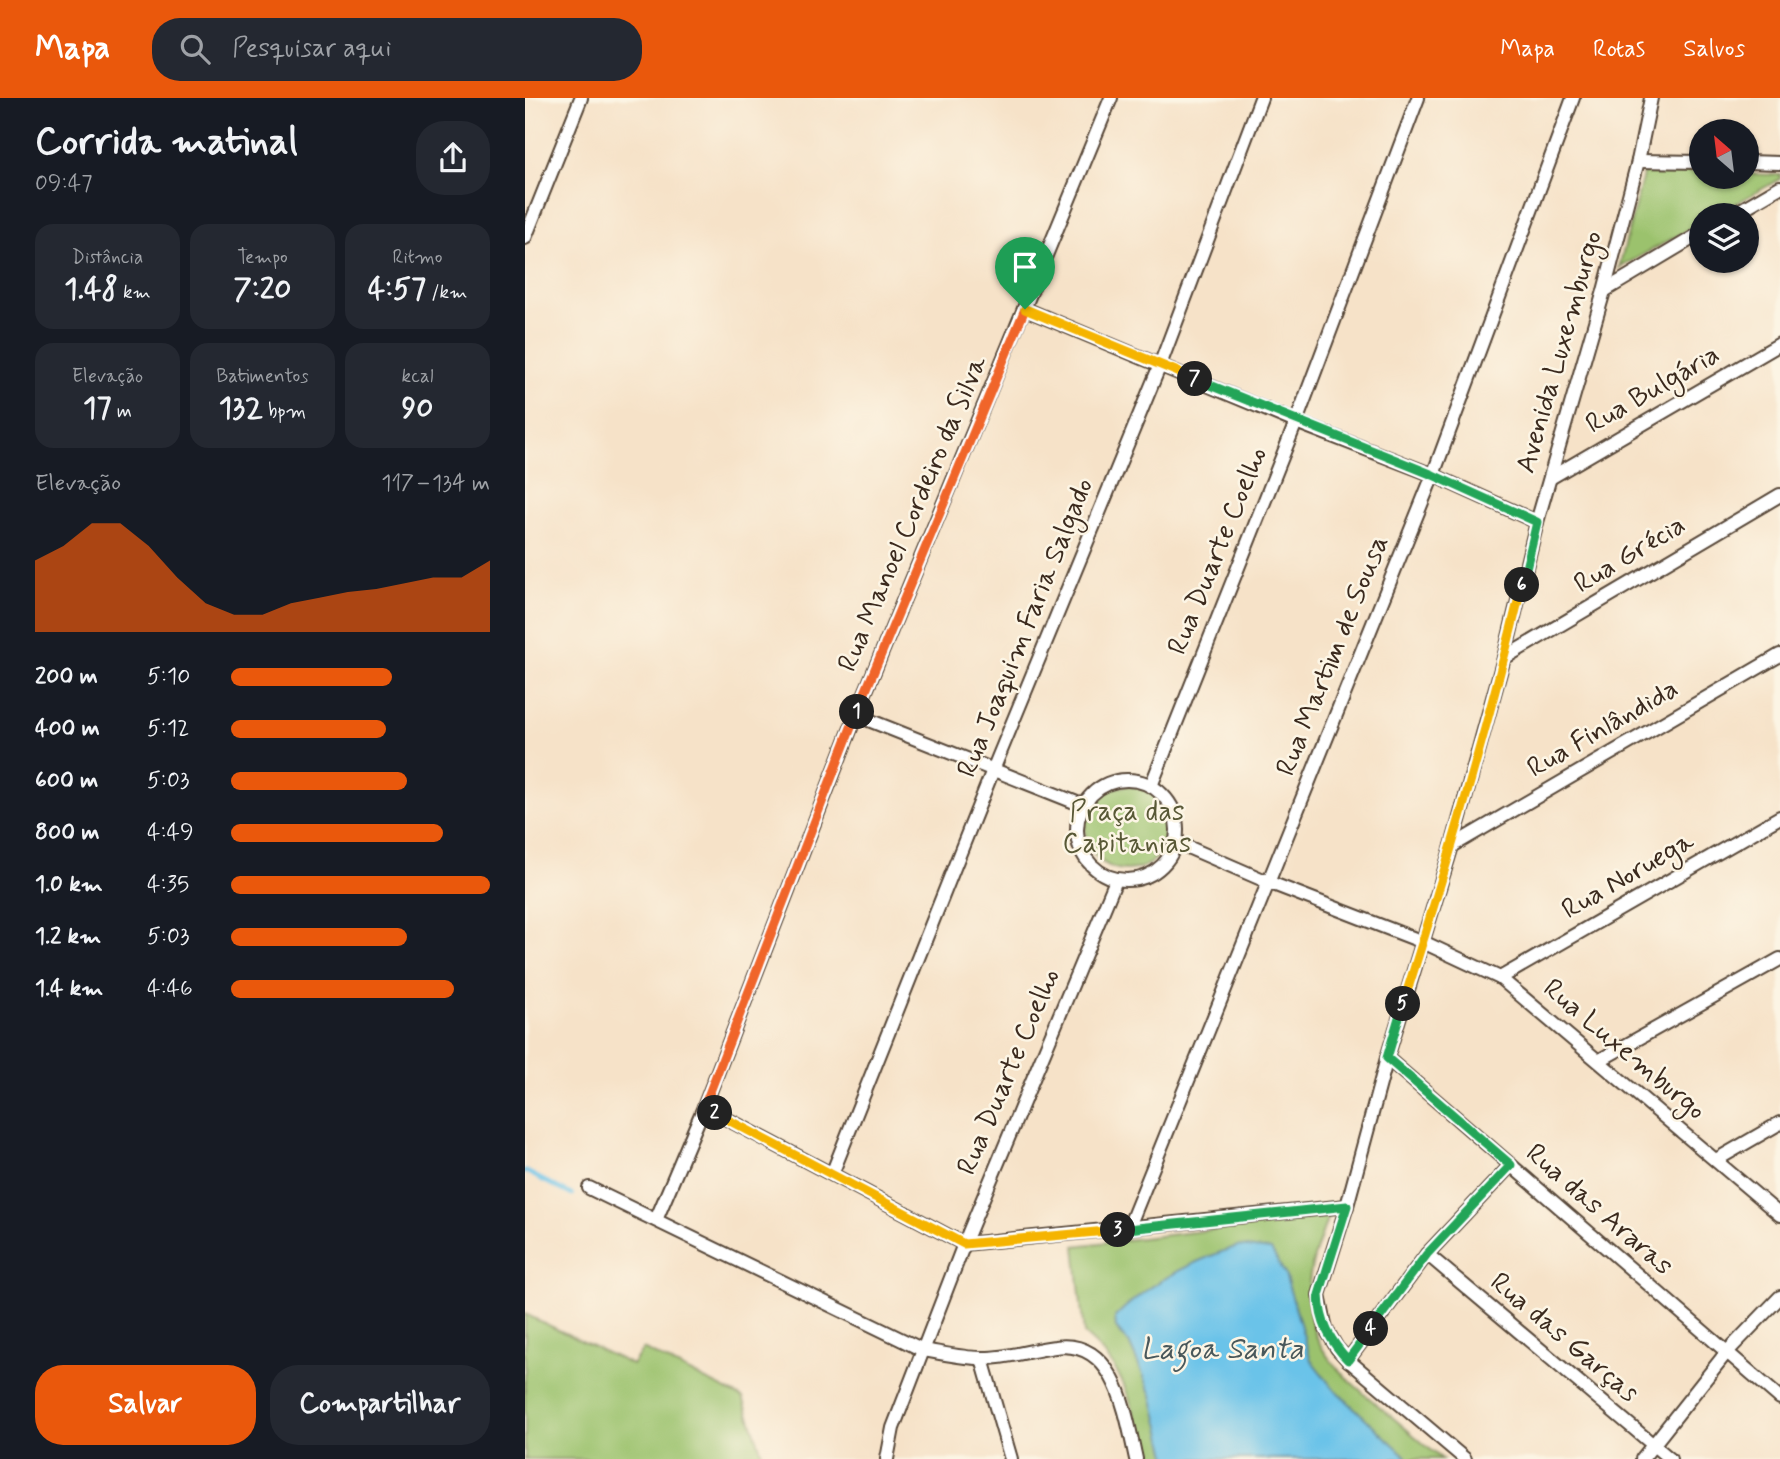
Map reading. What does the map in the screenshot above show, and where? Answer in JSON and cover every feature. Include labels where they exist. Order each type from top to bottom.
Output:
[{"type":"street","points":[[525,238],[581,98]]},
{"type":"street","name":"Rua Manoel Cordeiro da Silva","points":[[656,1220],[704,1107],[856,715],[1111,98]]},
{"type":"street","name":"Rua Joaquim Faria Salgado","points":[[832,1174],[993,770],[1160,365],[1261,98]]},
{"type":"street","name":"Rua Duarte Coelho","points":[[1151,786],[1296,422],[1419,98]]},
{"type":"street","name":"Rua Martim de Sousa","points":[[1128,1229],[1433,475],[1573,98]]},
{"type":"street","name":"Avenida Luxemburgo","points":[[1465,1459],[1337,1348],[1321,1316],[1319,1295],[1504,658],[1537,522],[1604,291],[1638,161],[1651,98]]},
{"type":"street","points":[[1638,161],[1689,162]]},
{"type":"street","points":[[1759,162],[1780,163]]},
{"type":"street","points":[[1753,203],[1780,187]]},
{"type":"street","points":[[1604,291],[1689,240]]},
{"type":"street","points":[[1025,309],[1296,422],[1433,475],[1537,522]]},
{"type":"street","name":"Rua Bulgária","points":[[1550,478],[1780,344]]},
{"type":"street","name":"Rua Grécia","points":[[1504,658],[1780,495]]},
{"type":"street","name":"Rua Finlândida","points":[[1451,846],[1780,655]]},
{"type":"street","points":[[856,715],[1082,805]]},
{"type":"street","points":[[1133,779],[1151,786],[1164,796],[1173,809],[1177,825],[1176,842],[1166,862],[1149,876],[1138,879],[1116,880],[1098,872],[1084,859],[1077,842],[1076,822],[1082,805],[1095,790],[1113,781],[1133,779]]},
{"type":"street","name":"Rua Noruega","points":[[1500,978],[1780,817]]},
{"type":"street","name":"Rua Luxemburgo","points":[[1176,842],[1268,882],[1423,942],[1500,978],[1780,1215]]},
{"type":"street","name":"Rua Duarte Coelho","points":[[887,1459],[894,1428],[964,1244],[1116,880]]},
{"type":"street","points":[[1600,1060],[1780,959]]},
{"type":"street","name":"Rua das Araras","points":[[1387,1058],[1780,1398]]},
{"type":"street","points":[[704,1107],[964,1244],[1347,1206]]},
{"type":"street","points":[[1716,1160],[1780,1123]]},
{"type":"street","points":[[1348,1360],[1427,1254],[1511,1165]]},
{"type":"street","points":[[589,1188],[923,1350],[982,1359],[1059,1346],[1079,1346],[1092,1352],[1113,1380],[1126,1417],[1136,1459]]},
{"type":"street","name":"Rua das Garças","points":[[1427,1254],[1669,1459]]},
{"type":"street","points":[[1642,1459],[1726,1353],[1780,1297]]},
{"type":"street","points":[[982,1359],[1011,1459]]},
{"type":"green space","points":[[1644,171],[1689,172],[1689,189],[1759,189],[1759,174],[1780,175],[1780,179],[1737,203],[1689,203],[1689,230],[1619,268]]},
{"type":"green space","name":"Praça das Capitanias","points":[[1127,786],[1150,793],[1162,805],[1169,828],[1162,851],[1150,863],[1127,870],[1104,863],[1092,851],[1085,828],[1092,805],[1104,793]]},
{"type":"green space","name":"Lagoa Santa","points":[[1328,1216],[1314,1257],[1309,1283],[1312,1323],[1318,1340],[1337,1368],[1350,1381],[1442,1459],[1147,1459],[1132,1406],[1119,1376],[1099,1348],[1084,1334],[1075,1246]]},
{"type":"green space","points":[[525,1314],[632,1365],[643,1349],[743,1398],[764,1459],[525,1459]]},
{"type":"water","name":"Lagoa Santa","points":[[1238,1246],[1271,1250],[1285,1274],[1311,1360],[1332,1387],[1409,1459],[1168,1459],[1152,1395],[1129,1343],[1116,1328],[1115,1317],[1142,1294],[1172,1274]]},
{"type":"waterway","points":[[525,1171],[572,1195]]},
{"type":"route","points":[[1025,309],[1296,422],[1433,475],[1537,522],[1504,658],[1387,1058],[1511,1165],[1427,1254],[1348,1360],[1326,1329],[1319,1308],[1319,1295],[1347,1206],[964,1244],[704,1107],[856,715],[1025,309]]}]
